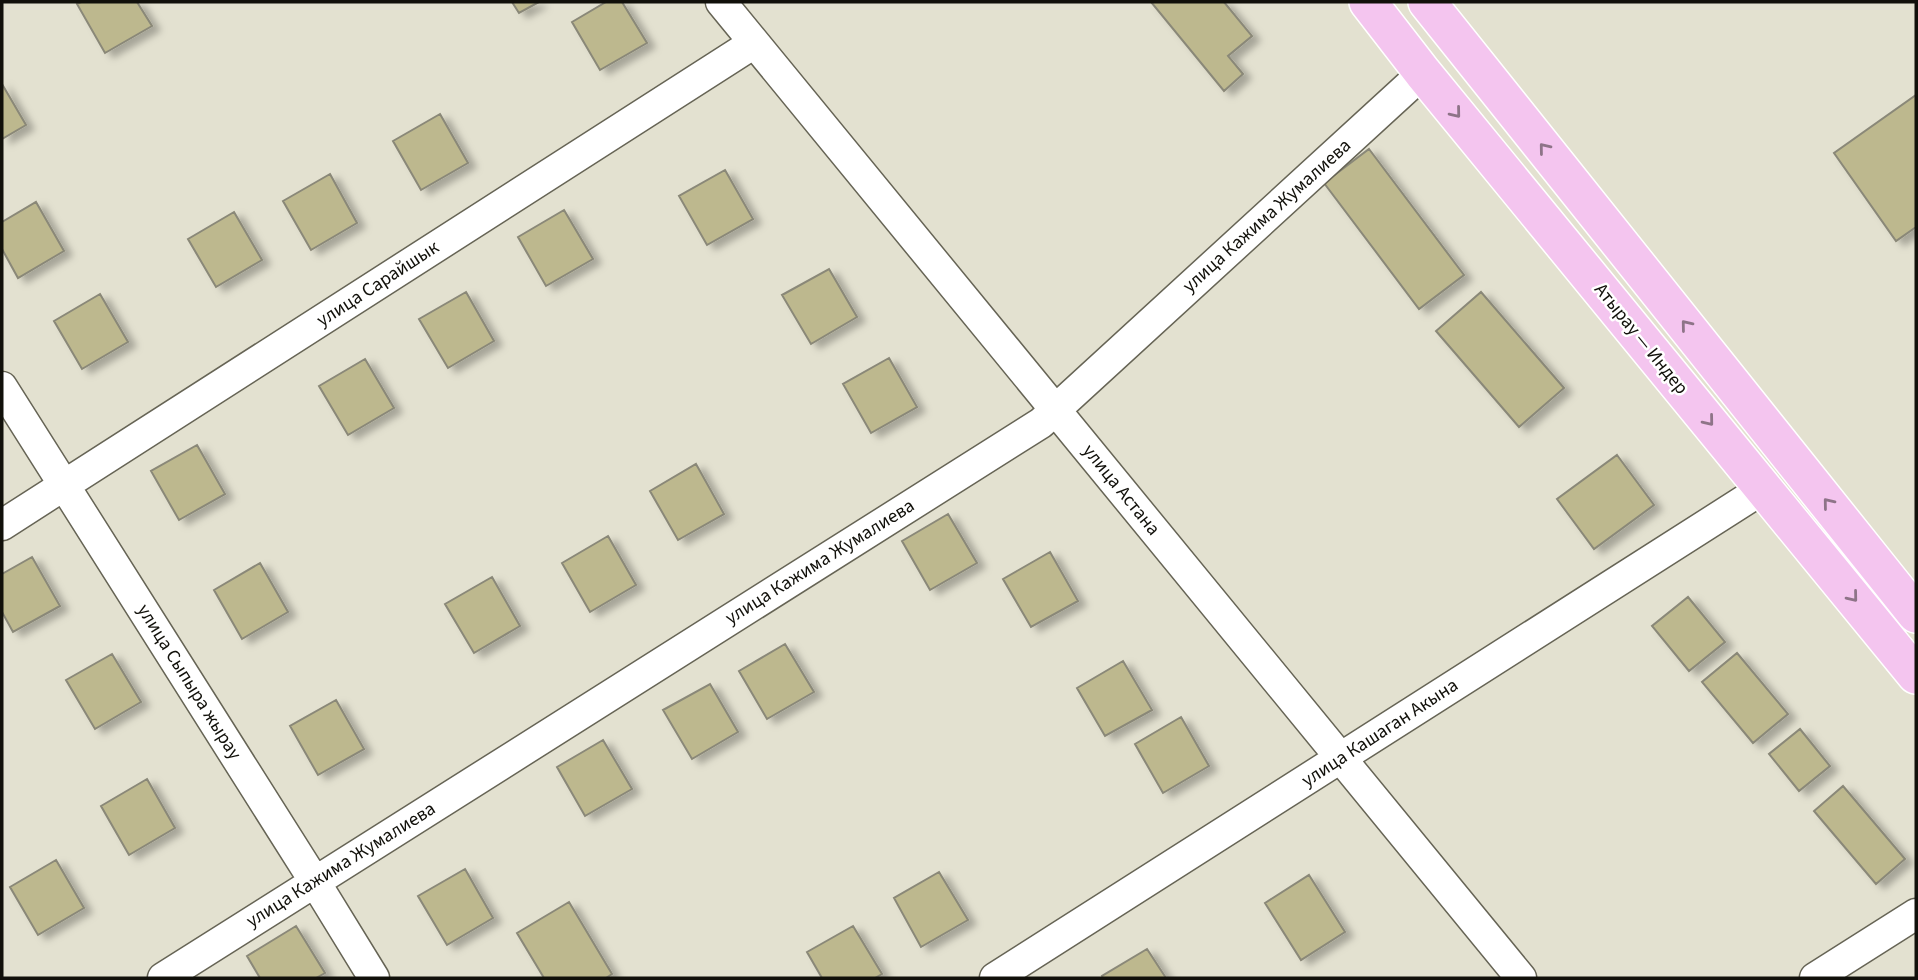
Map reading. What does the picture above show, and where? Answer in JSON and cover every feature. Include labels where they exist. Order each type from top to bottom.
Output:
[{"type":"main road","name":"Атырау — Индер","points":[[1368,2],[1423,73],[1916,675]]},
{"type":"main road","points":[[1427,2],[1916,614]]},
{"type":"street","name":"улица Астана","points":[[721,2],[1521,978]]},
{"type":"street","name":"улица Сарайшык","points":[[2,525],[754,43]]},
{"type":"street","name":"улица Кажима Жумалиева","points":[[163,978],[1041,423],[1423,73]]},
{"type":"street","name":"улица Сыпыра жырау","points":[[2,387],[374,978]]},
{"type":"street","name":"улица Кашаган Акына","points":[[995,978],[1764,488]]},
{"type":"street","points":[[1815,978],[1916,914]]},
{"type":"building","points":[[137,2],[152,26],[105,53],[77,4]]},
{"type":"building","points":[[512,2],[539,2],[519,13]]},
{"type":"building","points":[[606,2],[622,2],[647,43],[600,70],[572,22]]},
{"type":"building","points":[[1151,2],[1224,2],[1252,36],[1228,56],[1243,74],[1224,91]]},
{"type":"building","points":[[2,84],[26,125],[2,139]]},
{"type":"building","points":[[1916,95],[1916,227],[1896,241],[1834,153]]},
{"type":"building","points":[[440,114],[468,163],[421,190],[393,141]]},
{"type":"building","points":[[1369,149],[1464,275],[1419,309],[1324,183]]},
{"type":"building","points":[[725,170],[753,219],[707,245],[679,196]]},
{"type":"building","points":[[330,174],[357,223],[311,250],[283,201]]},
{"type":"building","points":[[36,202],[64,251],[18,278],[2,249],[2,222]]},
{"type":"building","points":[[564,210],[593,259],[546,286],[518,237]]},
{"type":"building","points":[[234,212],[262,260],[216,287],[188,239]]},
{"type":"building","points":[[829,269],[857,317],[811,344],[782,295]]},
{"type":"building","points":[[466,292],[494,341],[448,368],[419,319]]},
{"type":"building","points":[[1481,292],[1564,388],[1519,427],[1436,331]]},
{"type":"building","points":[[100,294],[128,342],[82,369],[54,321]]},
{"type":"building","points":[[889,358],[917,407],[871,433],[843,384]]},
{"type":"building","points":[[365,359],[394,408],[348,435],[319,386]]},
{"type":"building","points":[[197,445],[225,494],[179,520],[151,471]]},
{"type":"building","points":[[1617,455],[1654,505],[1594,549],[1557,499]]},
{"type":"building","points":[[696,464],[724,514],[678,540],[650,491]]},
{"type":"building","points":[[948,514],[977,563],[930,590],[902,541]]},
{"type":"building","points":[[608,536],[636,585],[590,612],[562,563]]},
{"type":"building","points":[[1050,552],[1078,601],[1031,627],[1003,579]]},
{"type":"building","points":[[32,557],[60,606],[13,632],[2,612],[2,574]]},
{"type":"building","points":[[260,563],[288,612],[242,639],[214,590]]},
{"type":"building","points":[[492,577],[520,626],[474,653],[445,604]]},
{"type":"building","points":[[1688,597],[1725,642],[1689,671],[1652,626]]},
{"type":"building","points":[[785,644],[814,692],[767,719],[739,671]]},
{"type":"building","points":[[1737,653],[1788,714],[1753,743],[1702,682]]},
{"type":"building","points":[[112,654],[141,702],[95,729],[66,680]]},
{"type":"building","points":[[1123,661],[1152,710],[1105,736],[1077,688]]},
{"type":"building","points":[[710,684],[738,732],[692,759],[663,710]]},
{"type":"building","points":[[336,700],[364,749],[318,775],[290,726]]},
{"type":"building","points":[[1181,717],[1209,766],[1163,793],[1135,744]]},
{"type":"building","points":[[1800,729],[1830,766],[1799,791],[1769,754]]},
{"type":"building","points":[[603,740],[632,789],[585,816],[557,767]]},
{"type":"building","points":[[147,779],[175,828],[129,855],[101,806]]},
{"type":"building","points":[[1843,786],[1905,859],[1876,884],[1814,811]]},
{"type":"building","points":[[56,860],[84,908],[38,935],[10,887]]},
{"type":"building","points":[[465,869],[493,918],[447,945],[418,896]]},
{"type":"building","points":[[939,872],[968,920],[921,947],[894,898]]},
{"type":"building","points":[[1309,875],[1345,932],[1301,960],[1265,903]]},
{"type":"building","points":[[569,902],[612,974],[606,978],[544,978],[517,933]]},
{"type":"building","points":[[296,926],[325,973],[316,978],[260,978],[247,956]]},
{"type":"building","points":[[853,926],[882,974],[875,978],[822,978],[807,952]]},
{"type":"building","points":[[1147,949],[1166,978],[1103,978],[1102,976]]}]
